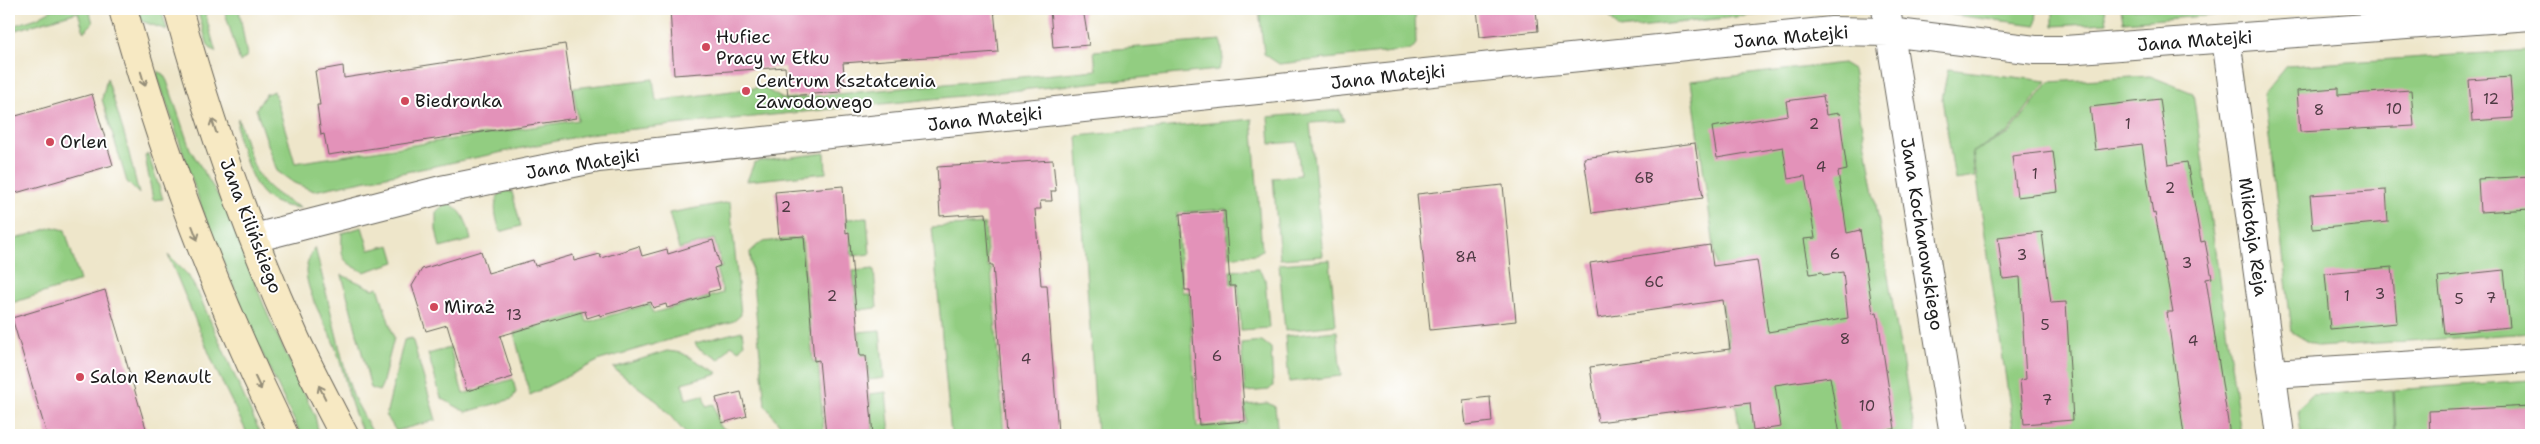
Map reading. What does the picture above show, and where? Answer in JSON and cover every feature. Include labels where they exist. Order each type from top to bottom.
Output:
[{"type":"street","points":[[123,9],[163,144],[195,234],[256,379],[284,435]]},
{"type":"street","name":"Jana Kilińskiego","points":[[178,9],[213,123],[254,238],[296,340],[344,435]]},
{"type":"street","name":"Jana Matejki","points":[[254,238],[441,190],[598,158],[1832,31],[1887,21],[2035,50],[2226,39],[2531,16]]},
{"type":"street","name":"Jana Kochanowskiego","points":[[1887,21],[1954,435]]},
{"type":"street","name":"Mikołaja Reja","points":[[2226,39],[2280,435]]},
{"type":"street","points":[[2272,374],[2531,358]]},
{"type":"green space","points":[[53,9],[89,9],[93,23],[84,32],[78,12],[9,32],[9,27],[37,18]]},
{"type":"green space","points":[[138,9],[161,9],[167,30],[141,21]]},
{"type":"green space","points":[[197,9],[204,9],[216,53],[208,46]]},
{"type":"green space","points":[[224,9],[239,9],[247,56],[240,62]]},
{"type":"green space","points":[[1259,9],[1415,9],[1416,44],[1411,50],[1279,64],[1264,54]]},
{"type":"green space","points":[[1613,9],[1813,9],[1619,29],[1609,16]]},
{"type":"green space","points":[[1940,9],[2037,9],[2036,25],[1953,15]]},
{"type":"green space","points":[[2053,9],[2105,9],[2107,23],[2053,26]]},
{"type":"green space","points":[[2121,9],[2271,9],[2272,11],[2123,22]]},
{"type":"green space","points":[[1221,40],[1223,60],[1218,70],[595,133],[314,191],[294,183],[277,171],[256,109],[266,94],[274,91],[295,163],[578,120],[573,88],[653,79],[656,101],[762,87],[783,99],[1096,70],[1094,51]]},
{"type":"green space","points":[[2531,50],[2531,333],[2317,347],[2292,332],[2264,94],[2287,66]]},
{"type":"green space","points":[[1843,63],[1853,69],[1915,435],[1740,435],[1691,81]]},
{"type":"green space","points":[[1948,69],[2047,81],[2008,133],[1972,152],[1975,177],[1955,180],[1942,99]]},
{"type":"green space","points":[[158,71],[163,74],[167,81],[190,149],[224,205],[267,313],[315,416],[319,435],[301,435],[252,332],[203,212],[157,75]]},
{"type":"green space","points":[[2150,76],[2193,93],[2241,435],[2014,435],[1973,152],[2009,134],[2049,82]]},
{"type":"green space","points":[[107,78],[125,137],[139,194],[127,182],[102,99]]},
{"type":"green space","points":[[1340,110],[1344,121],[1310,123],[1323,256],[1280,259],[1273,178],[1300,175],[1297,142],[1270,144],[1268,117]]},
{"type":"green space","points":[[238,118],[257,172],[272,190],[301,208],[289,207],[270,200],[258,188],[239,143],[237,134]]},
{"type":"green space","points":[[1252,119],[1262,250],[1256,254],[1229,257],[1226,209],[1177,213],[1182,292],[1189,292],[1197,427],[1246,423],[1245,405],[1268,403],[1275,407],[1278,435],[1097,435],[1077,136]]},
{"type":"green space","points":[[825,153],[826,173],[747,181],[754,163]]},
{"type":"green space","points":[[148,154],[163,199],[153,200],[145,156]]},
{"type":"green space","points":[[502,190],[512,192],[521,226],[500,232],[495,205]]},
{"type":"green space","points":[[730,202],[741,315],[734,321],[600,360],[530,395],[514,333],[584,313],[587,322],[650,304],[653,313],[723,293],[716,269],[722,267],[714,239],[679,249],[669,213]]},
{"type":"green space","points":[[450,204],[462,215],[467,224],[471,240],[440,248],[436,229],[436,212],[441,207]]},
{"type":"green space","points":[[867,218],[870,254],[852,256],[846,219]]},
{"type":"green space","points":[[985,224],[988,267],[991,267],[1004,435],[951,435],[932,227]]},
{"type":"green space","points":[[53,227],[65,230],[80,281],[9,304],[9,241]]},
{"type":"green space","points":[[362,227],[369,250],[390,245],[395,262],[364,272],[346,261],[342,254],[342,233]]},
{"type":"green space","points":[[802,238],[813,362],[818,362],[824,435],[787,435],[765,405],[750,252],[761,242]]},
{"type":"green space","points":[[315,247],[347,378],[354,398],[374,435],[365,435],[360,426],[352,406],[334,345],[311,293],[306,269]]},
{"type":"green space","points":[[168,255],[188,275],[198,293],[261,435],[248,435],[217,372]]},
{"type":"green space","points":[[1330,260],[1336,325],[1285,331],[1279,264]]},
{"type":"green space","points":[[874,269],[877,308],[857,310],[853,271]]},
{"type":"green space","points":[[1258,269],[1265,278],[1269,328],[1241,330],[1238,284],[1231,284],[1230,271]]},
{"type":"green space","points":[[342,275],[373,289],[378,287],[394,338],[379,391],[371,388]]},
{"type":"green space","points":[[880,330],[884,378],[869,380],[867,355],[861,355],[859,332]]},
{"type":"green space","points":[[742,331],[744,344],[739,350],[731,345],[719,360],[698,348],[695,343]]},
{"type":"green space","points":[[1337,331],[1341,376],[1289,382],[1285,336]]},
{"type":"green space","points":[[412,338],[436,420],[396,431],[386,415],[404,340]]},
{"type":"green space","points":[[1262,341],[1271,348],[1273,386],[1269,390],[1245,392],[1241,343]]},
{"type":"green space","points":[[450,348],[463,394],[513,379],[516,392],[512,399],[466,412],[441,398],[428,354]]},
{"type":"green space","points":[[667,351],[682,353],[718,373],[682,383],[686,399],[703,395],[706,406],[714,404],[719,426],[736,435],[687,435],[658,402],[613,368]]},
{"type":"green space","points":[[2531,380],[2531,435],[2396,435],[2394,390]]},
{"type":"green space","points":[[2393,390],[2395,435],[2301,435],[2298,410],[2312,395]]},
{"type":"green space","points":[[886,392],[890,435],[873,435],[870,394]]},
{"type":"building","points":[[670,9],[994,9],[998,52],[843,63],[845,85],[839,86],[840,92],[788,96],[785,67],[674,75]]},
{"type":"building","points":[[1050,9],[1083,9],[1089,45],[1053,48]]},
{"type":"building","points":[[1477,9],[1536,9],[1538,31],[1480,37]]},
{"type":"building","points":[[565,44],[576,118],[328,155],[324,134],[321,135],[317,105],[320,105],[315,71],[343,66],[344,78]]},
{"type":"building","points":[[2510,77],[2513,118],[2472,121],[2469,80]]},
{"type":"building","points":[[2338,88],[2338,95],[2411,90],[2414,126],[2300,132],[2297,91]]},
{"type":"building","points":[[92,94],[113,165],[9,195],[9,118]]},
{"type":"building","points":[[1823,96],[1826,115],[1839,113],[1847,170],[1838,172],[1847,233],[1860,230],[1873,313],[1877,312],[1895,429],[1861,435],[1840,435],[1830,377],[1775,385],[1781,427],[1753,431],[1750,403],[1598,422],[1590,367],[1730,349],[1723,300],[1598,318],[1590,263],[1710,245],[1713,266],[1757,260],[1768,332],[1848,318],[1843,272],[1823,275],[1822,272],[1810,274],[1804,239],[1815,238],[1805,176],[1788,179],[1783,147],[1717,158],[1712,127],[1788,115],[1786,101]]},
{"type":"building","points":[[2160,99],[2169,165],[2187,162],[2201,242],[2205,241],[2212,278],[2206,279],[2230,435],[2184,435],[2167,312],[2173,312],[2155,213],[2153,214],[2142,144],[2095,150],[2090,107]]},
{"type":"building","points":[[1695,143],[1703,198],[1592,213],[1584,158]]},
{"type":"building","points":[[2053,151],[2058,192],[2017,197],[2012,156]]},
{"type":"building","points":[[1053,160],[1056,191],[1051,191],[1052,201],[1040,201],[1041,209],[1035,209],[1041,285],[1047,285],[1058,433],[1006,435],[993,265],[990,265],[986,213],[940,216],[937,167]]},
{"type":"building","points":[[2531,176],[2531,209],[2480,212],[2478,179]]},
{"type":"building","points":[[1503,185],[1516,321],[1430,330],[1417,194]]},
{"type":"building","points":[[843,186],[846,233],[849,232],[860,356],[866,356],[873,435],[826,435],[819,360],[814,361],[804,236],[779,238],[775,192]]},
{"type":"building","points":[[2386,190],[2388,222],[2313,229],[2310,195]]},
{"type":"building","points":[[1225,211],[1230,286],[1235,286],[1245,421],[1199,425],[1190,290],[1185,290],[1180,214]]},
{"type":"building","points":[[2042,232],[2051,303],[2066,302],[2073,420],[2024,424],[2020,380],[2026,379],[2020,277],[2003,279],[1998,237]]},
{"type":"building","points":[[713,240],[720,266],[714,268],[720,289],[708,292],[709,296],[667,308],[666,304],[653,308],[651,302],[587,318],[585,311],[500,336],[513,377],[467,391],[447,325],[426,331],[412,286],[422,269],[481,251],[488,273],[533,260],[535,266],[573,255],[574,261],[600,254],[601,258],[639,246],[642,256],[667,249],[668,254]]},
{"type":"building","points":[[2392,267],[2397,323],[2330,329],[2325,273]]},
{"type":"building","points":[[2504,270],[2510,327],[2444,333],[2438,277]]},
{"type":"building","name":"Salon Renault","points":[[105,290],[148,435],[47,435],[12,318]]},
{"type":"building","points":[[741,392],[747,416],[722,423],[716,398]]},
{"type":"building","points":[[1490,397],[1492,422],[1466,425],[1463,400]]},
{"type":"building","points":[[2531,406],[2531,435],[2430,435],[2429,411]]},
{"type":"place","name":"Hufiec Pracy w Ełku","points":[[706,47]]},
{"type":"place","name":"Centrum Kształcenia Zawodowego","points":[[746,91]]},
{"type":"place","name":"Biedronka","points":[[405,101]]},
{"type":"place","name":"Orlen","points":[[50,142]]},
{"type":"place","name":"Miraż","points":[[434,307]]},
{"type":"place","name":"Salon Renault","points":[[80,377]]}]
